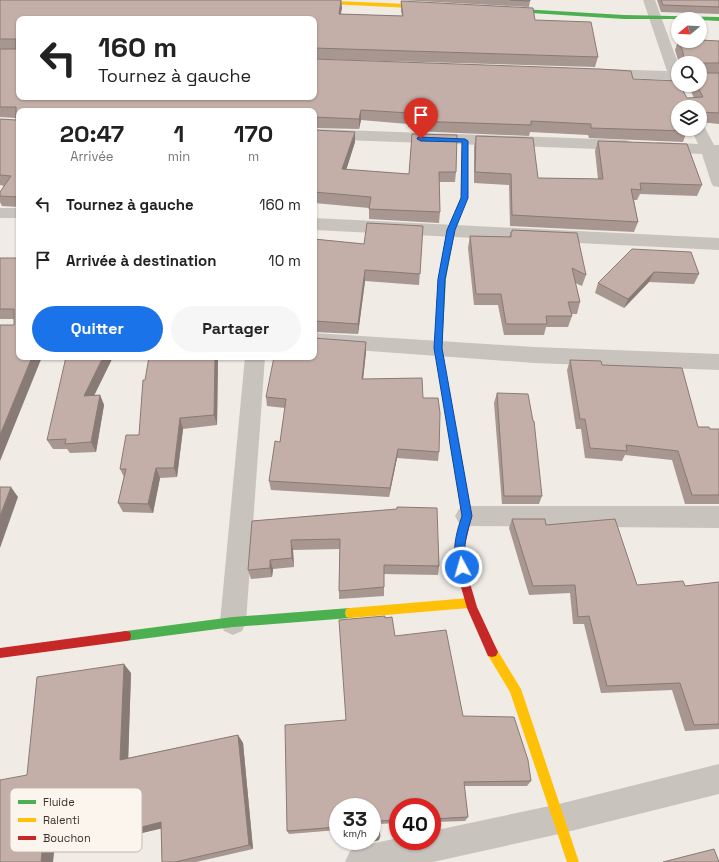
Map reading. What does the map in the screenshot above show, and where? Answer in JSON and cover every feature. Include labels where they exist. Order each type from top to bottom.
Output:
[{"type":"street","points":[[649,0],[671,63]]},
{"type":"street","points":[[304,2],[442,7]]},
{"type":"street","points":[[496,10],[654,18],[719,19]]},
{"type":"street","points":[[588,73],[671,81]]},
{"type":"street","points":[[317,134],[465,141],[714,149]]},
{"type":"street","points":[[704,136],[714,149],[719,182]]},
{"type":"street","points":[[465,141],[464,198],[451,230],[442,279],[438,348],[467,516],[461,534],[460,555],[469,603],[501,668],[515,689],[573,862]]},
{"type":"street","points":[[0,213],[16,213]]},
{"type":"street","points":[[317,224],[719,244]]},
{"type":"street","points":[[317,340],[534,355],[719,362]]},
{"type":"street","points":[[233,622],[255,360]]},
{"type":"street","points":[[467,516],[719,517]]},
{"type":"street","points":[[0,653],[233,622],[469,603]]},
{"type":"street","points":[[360,862],[559,819],[719,779]]},
{"type":"building","points":[[0,0],[341,0],[339,14],[403,16],[401,1],[533,8],[535,20],[591,22],[598,57],[317,48],[317,16],[16,16],[16,39],[0,39]]},
{"type":"building","points":[[661,0],[719,0],[719,7],[663,5]]},
{"type":"building","points":[[707,40],[719,41],[719,63],[707,63],[707,56],[683,56],[682,48],[707,48]]},
{"type":"building","points":[[0,49],[16,49],[16,100],[317,100],[317,59],[631,71],[633,79],[671,81],[671,92],[684,92],[687,98],[703,97],[700,92],[707,92],[707,73],[719,73],[719,113],[707,112],[707,100],[671,100],[671,130],[591,128],[591,124],[531,121],[531,125],[413,121],[414,117],[408,116],[409,113],[361,110],[359,119],[317,117],[317,108],[0,107]]},
{"type":"building","points":[[0,119],[16,120],[16,197],[0,196],[0,192],[11,176],[0,175]]},
{"type":"building","points":[[317,130],[355,132],[342,169],[409,174],[412,134],[457,135],[456,172],[439,172],[440,212],[369,209],[371,197],[317,192]]},
{"type":"building","points":[[476,136],[533,138],[538,178],[603,179],[598,141],[687,144],[702,185],[640,183],[641,190],[631,189],[638,222],[512,215],[511,174],[475,172]]},
{"type":"building","points":[[367,223],[423,226],[420,274],[365,270],[358,324],[317,321],[317,239],[364,244]]},
{"type":"building","points":[[512,230],[577,233],[586,275],[572,268],[580,302],[568,302],[572,316],[546,316],[547,324],[506,324],[501,294],[476,294],[470,236],[511,237]]},
{"type":"building","points":[[632,249],[691,252],[699,274],[654,272],[628,299],[598,283]]},
{"type":"building","points":[[0,258],[16,258],[16,360],[31,360],[0,435],[0,325],[14,325],[14,309],[0,309]]},
{"type":"building","points":[[317,338],[366,342],[362,379],[422,378],[423,398],[438,398],[440,413],[439,452],[398,449],[390,488],[269,481],[275,441],[280,442],[286,399],[266,397],[273,360],[317,360]]},
{"type":"building","points":[[65,360],[102,360],[84,396],[100,395],[91,442],[65,444],[66,439],[47,440]]},
{"type":"building","points":[[148,360],[215,360],[214,415],[180,418],[174,468],[156,468],[148,504],[118,503],[126,469],[120,469],[126,435],[139,435],[143,380],[145,380]]},
{"type":"building","points":[[570,360],[601,361],[602,365],[682,368],[698,427],[719,429],[719,495],[692,495],[678,451],[626,445],[627,451],[590,448],[585,419],[580,419]]},
{"type":"building","points":[[497,393],[528,394],[534,421],[542,496],[504,496]]},
{"type":"building","points":[[0,487],[11,487],[0,516]]},
{"type":"building","points":[[397,507],[437,508],[439,566],[384,565],[384,587],[339,591],[340,539],[291,540],[292,558],[270,560],[270,568],[248,570],[252,521],[397,509]]},
{"type":"building","points":[[512,519],[545,519],[546,525],[615,519],[637,585],[683,581],[685,586],[719,582],[719,724],[694,725],[680,683],[607,686],[589,616],[578,617],[575,585],[533,586]]},
{"type":"building","points":[[385,616],[385,618],[392,617],[395,636],[446,630],[463,716],[514,717],[528,760],[531,781],[464,782],[468,817],[441,818],[441,798],[389,798],[389,820],[381,821],[381,798],[329,798],[329,828],[287,831],[285,725],[346,720],[339,620]]},
{"type":"building","points":[[124,664],[120,760],[238,735],[249,845],[175,862],[162,862],[161,822],[142,827],[142,788],[10,788],[10,852],[42,852],[41,862],[0,862],[0,780],[27,775],[37,677]]},
{"type":"building","points":[[714,849],[719,862],[663,862]]},
{"type":"traffic: fast","points":[[503,10],[624,17],[719,19]]},
{"type":"traffic: fast","points":[[444,383],[438,348],[442,279],[451,230],[464,197],[465,141]]},
{"type":"traffic: fast","points":[[126,636],[233,622],[350,613]]},
{"type":"traffic: slow","points":[[311,2],[431,7]]},
{"type":"traffic: slow","points":[[350,613],[469,603]]},
{"type":"traffic: slow","points":[[492,652],[515,689],[573,862]]},
{"type":"traffic: jam","points":[[444,383],[467,516],[460,545],[462,573],[472,608],[492,652]]},
{"type":"traffic: jam","points":[[0,653],[126,636]]},
{"type":"route","points":[[421,139],[465,141],[464,198],[451,230],[442,279],[438,348],[467,516],[461,534],[460,555],[462,567]]}]
